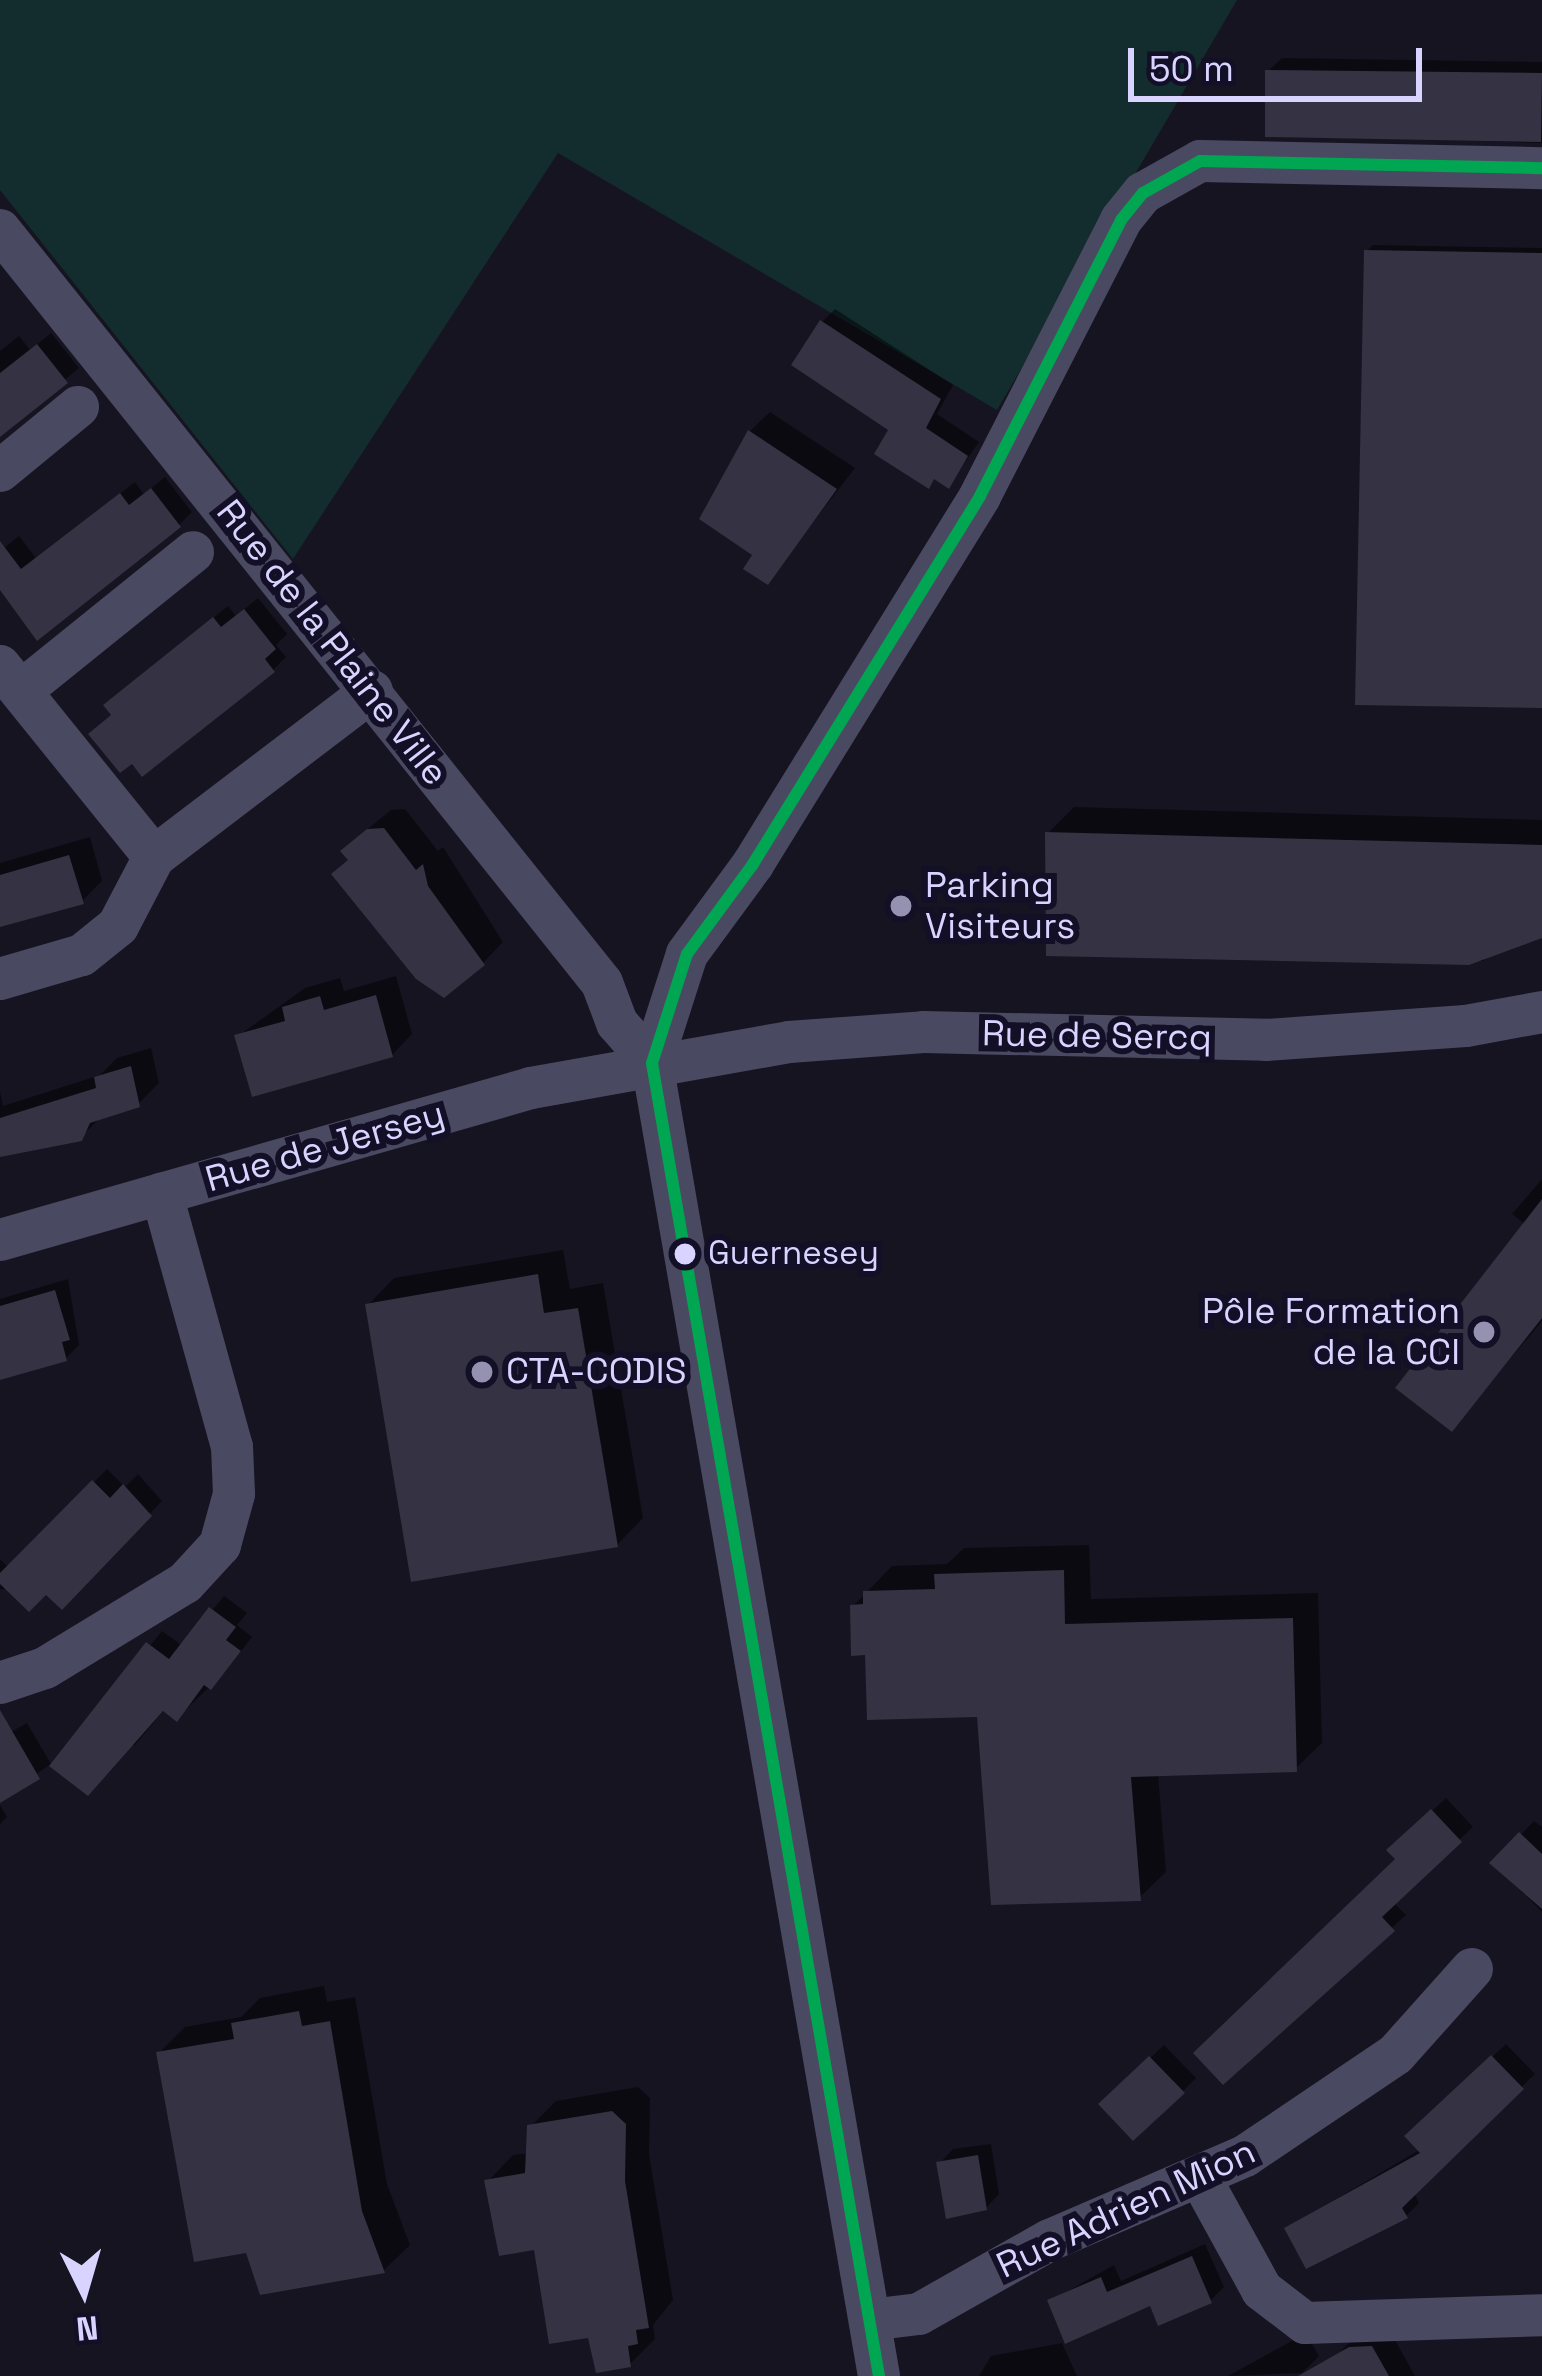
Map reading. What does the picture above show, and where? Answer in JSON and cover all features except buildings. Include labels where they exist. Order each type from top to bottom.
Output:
[{"type":"street","points":[[880,2376],[652,1063],[688,954],[753,864],[980,496],[1121,220],[1143,193],[1200,161],[1542,167]]},
{"type":"street","name":"Rue de la Plaine Ville","points":[[0,230],[602,983],[617,1023],[652,1063]]},
{"type":"street","points":[[0,471],[78,407]]},
{"type":"street","points":[[154,857],[10,679],[193,552]]},
{"type":"street","points":[[0,979],[82,955],[118,926],[154,857],[372,691]]},
{"type":"street","name":"Rue de Sercq","points":[[652,1063],[868,1035],[1266,1040],[1426,1030],[1542,1012]]},
{"type":"street","name":"Rue de Jersey","points":[[0,1240],[531,1088],[652,1063]]},
{"type":"street","points":[[0,1683],[45,1668],[185,1582],[220,1545],[234,1494],[232,1447],[162,1194]]},
{"type":"street","name":"Rue Adrien Mion","points":[[870,2320],[919,2314],[1050,2240],[1201,2179],[1396,2054],[1472,1969]]},
{"type":"street","points":[[1201,2179],[1262,2290],[1305,2323],[1542,2314]]},
{"type":"green space","points":[[0,0],[1237,0],[997,410],[558,153],[293,559],[0,190]]},
{"type":"transit line","points":[[879,2376],[652,1063],[687,954],[753,864],[980,496],[1121,220],[1143,193],[1200,161],[1542,168]]},
{"type":"place","name":"Parking Visiteurs","points":[[901,906]]},
{"type":"place","name":"Guernesey","points":[[685,1254]]},
{"type":"place","name":"Pôle Formation de la CCI","points":[[1484,1332]]},
{"type":"place","name":"CTA-CODIS","points":[[482,1372]]}]
